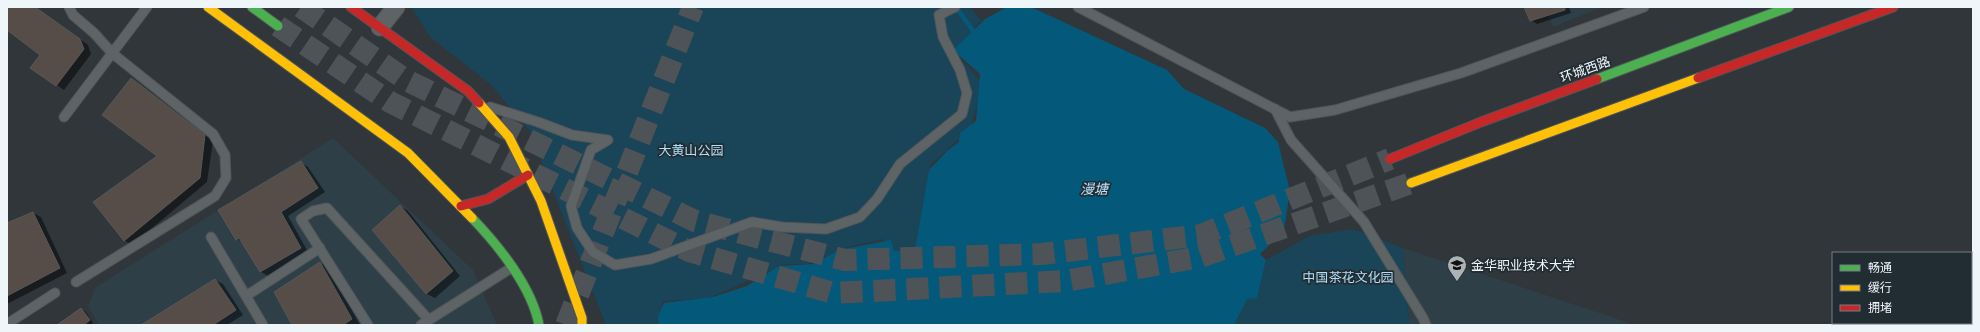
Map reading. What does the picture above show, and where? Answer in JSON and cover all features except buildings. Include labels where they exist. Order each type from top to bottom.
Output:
[{"type":"main road","points":[[208,7],[408,153],[488,235],[524,286],[537,314],[539,325]]},
{"type":"main road","points":[[252,7],[278,26]]},
{"type":"main road","points":[[351,7],[468,91],[509,137],[540,201],[582,318],[582,325]]},
{"type":"main road","name":"环城西路","points":[[1390,159],[1480,122],[1789,7]]},
{"type":"main road","points":[[1411,183],[1893,7]]},
{"type":"main road","points":[[461,206],[488,199],[528,175]]},
{"type":"street","points":[[380,28],[396,7]]},
{"type":"lane","points":[[69,7],[73,15],[94,33],[112,53],[213,134],[225,155],[226,178],[215,196],[76,282]]},
{"type":"lane","points":[[64,117],[147,7]]},
{"type":"lane","points":[[1078,7],[1290,117],[1335,110],[1461,73],[1644,7]]},
{"type":"lane","points":[[480,104],[538,122],[572,135],[608,140],[591,150],[571,206],[577,228],[593,252],[615,265],[651,259],[752,222],[782,227],[826,229],[860,217],[877,199],[900,164],[962,114],[967,93],[960,70],[943,37],[938,15],[951,9]]},
{"type":"lane","points":[[1275,109],[1290,140],[1364,222],[1426,325]]},
{"type":"lane","points":[[368,325],[301,218],[313,211],[327,208],[429,320]]},
{"type":"lane","points":[[211,237],[263,325]]},
{"type":"lane","points":[[246,296],[320,248]]},
{"type":"lane","points":[[421,325],[511,268]]},
{"type":"lane","points":[[7,324],[54,293]]},
{"type":"shaded area","points":[[1546,7],[1603,7],[1553,27]]},
{"type":"shaded area","points":[[333,138],[473,270],[497,325],[99,325],[88,306],[96,287]]},
{"type":"shaded area","name":"金华职业技术大学","points":[[1403,248],[1612,317],[1634,325],[1409,325]]},
{"type":"green space","name":"大黄山公园","points":[[411,7],[970,7],[981,20],[955,52],[983,84],[970,129],[930,165],[916,250],[893,253],[883,239],[849,247],[808,264],[786,264],[707,299],[663,301],[658,325],[606,325],[529,130],[491,85],[430,37]]},
{"type":"green space","name":"中国茶花文化园","points":[[1353,229],[1403,248],[1409,325],[1234,325],[1247,298],[1257,298],[1266,260],[1309,236]]},
{"type":"water","name":"漫塘","points":[[1007,7],[1031,7],[1167,70],[1184,89],[1265,128],[1278,142],[1290,191],[1283,236],[1275,239],[1260,254],[1266,260],[1257,298],[1247,299],[1234,325],[659,325],[658,316],[664,303],[713,297],[747,286],[779,266],[814,264],[839,250],[891,240],[894,251],[915,250],[929,170],[947,151],[959,142],[960,133],[976,121],[980,74],[953,50],[985,19]]},
{"type":"waterway","points":[[956,7],[976,35]]},
{"type":"tunnel","points":[[301,7],[406,80],[695,221],[845,260],[1042,254],[1201,235],[1390,159]]},
{"type":"tunnel","points":[[566,325],[693,7]]},
{"type":"tunnel","points":[[278,26],[390,102],[689,251],[833,293],[1065,281],[1200,257],[1411,183]]},
{"type":"traffic: fast","points":[[252,7],[278,26]]},
{"type":"traffic: fast","points":[[1597,79],[1789,7]]},
{"type":"traffic: fast","points":[[472,218],[513,267],[529,296],[539,325]]},
{"type":"traffic: slow","points":[[208,7],[408,153],[472,218]]},
{"type":"traffic: slow","points":[[1411,183],[1698,78]]},
{"type":"traffic: slow","points":[[479,103],[509,137],[541,201],[582,318],[582,325]]},
{"type":"traffic: jam","points":[[351,7],[468,91],[479,103]]},
{"type":"traffic: jam","points":[[1698,78],[1893,7]]},
{"type":"traffic: jam","points":[[1390,159],[1481,122],[1597,79]]},
{"type":"traffic: jam","points":[[461,206],[488,199],[528,175]]},
{"type":"place","name":"金华职业技术大学","points":[[1457,282]]}]
